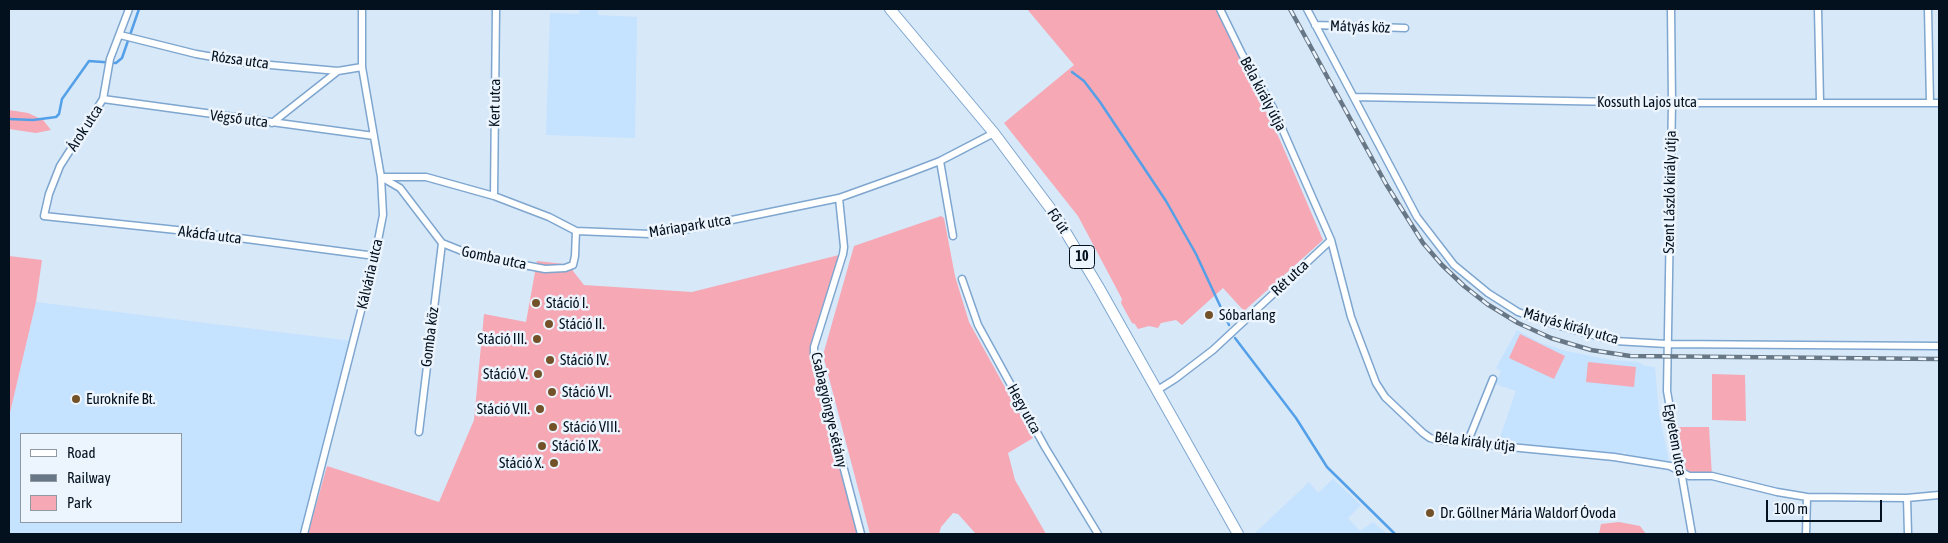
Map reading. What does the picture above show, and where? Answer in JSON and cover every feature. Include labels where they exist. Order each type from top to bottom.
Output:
[{"type":"main road","name":"Fő út","points":[[890,9],[994,133],[1038,190],[1076,248],[1238,534]]},
{"type":"street","name":"Árok utca","points":[[44,216],[49,194],[60,166],[103,99],[110,63],[129,9]]},
{"type":"street","name":"Kálvária utca","points":[[304,534],[375,256],[383,215],[381,178],[362,67],[362,9]]},
{"type":"street","name":"Kert utca","points":[[494,196],[496,9]]},
{"type":"street","name":"Béla király útja","points":[[1220,9],[1242,54],[1273,108],[1331,240],[1355,332],[1376,383],[1385,397],[1411,423],[1430,438],[1614,457],[1670,466],[1689,476],[1712,476],[1777,492],[1807,497],[1907,498],[1939,496]]},
{"type":"street","name":"Mátyás király utca","points":[[1307,9],[1417,218],[1454,265],[1488,294],[1518,312],[1615,341],[1667,344],[1939,346]]},
{"type":"street","name":"Szent László király útja","points":[[1667,344],[1672,103],[1671,9]]},
{"type":"street","points":[[1818,9],[1820,102]]},
{"type":"street","points":[[1928,9],[1930,102]]},
{"type":"street","name":"Mátyás köz","points":[[1315,25],[1405,28]]},
{"type":"street","name":"Rózsa utca","points":[[121,35],[196,54],[248,62],[338,71],[362,67]]},
{"type":"street","points":[[272,123],[338,71]]},
{"type":"street","name":"Kossuth Lajos utca","points":[[1354,97],[1672,103],[1939,103]]},
{"type":"street","name":"Végső utca","points":[[103,99],[374,136]]},
{"type":"street","name":"Máriapark utca","points":[[381,178],[426,177],[494,196],[549,217],[576,231],[650,234],[838,198],[940,161],[994,133]]},
{"type":"street","points":[[940,161],[953,236]]},
{"type":"street","name":"Gomba utca","points":[[381,178],[400,188],[442,243],[472,255],[545,269],[566,268],[573,265],[576,231]]},
{"type":"street","name":"Csabagyöngye sétány","points":[[838,198],[843,254],[814,346],[814,355],[861,534]]},
{"type":"street","name":"Akácfa utca","points":[[44,216],[375,256]]},
{"type":"street","name":"Rét utca","points":[[1156,391],[1175,380],[1205,357],[1331,240]]},
{"type":"street","name":"Gomba köz","points":[[419,432],[442,243]]},
{"type":"street","name":"Hegy utca","points":[[962,278],[978,325],[1045,447],[1098,534]]},
{"type":"street","name":"Egyetem utca","points":[[1667,344],[1667,398],[1692,534]]},
{"type":"street","points":[[1468,441],[1493,379]]},
{"type":"street","points":[[1806,534],[1807,497]]},
{"type":"street","points":[[1907,498],[1908,534]]},
{"type":"shaded area","points":[[580,9],[598,9],[598,15],[637,17],[635,138],[546,135],[550,13],[579,14]]},
{"type":"shaded area","points":[[36,302],[352,341],[334,403],[310,506],[312,519],[306,534],[9,534],[9,417]]},
{"type":"shaded area","points":[[1517,330],[1541,343],[1566,351],[1612,360],[1638,362],[1645,366],[1655,367],[1659,413],[1669,461],[1627,456],[1625,452],[1618,455],[1540,447],[1499,440],[1516,391],[1495,384],[1501,371],[1496,368]]},
{"type":"shaded area","points":[[1333,479],[1361,505],[1348,518],[1360,531],[1373,522],[1387,534],[1254,534],[1309,482],[1318,493]]},
{"type":"green space","points":[[1027,9],[1216,9],[1280,140],[1323,240],[1244,311],[1223,288],[1182,325],[1176,320],[1161,323],[1158,328],[1149,326],[1138,329],[1132,323],[1121,303],[1122,299],[1078,216],[1004,123],[1074,65]]},
{"type":"green space","points":[[9,110],[28,113],[43,120],[51,130],[36,133],[9,129]]},
{"type":"green space","points":[[941,216],[944,218],[955,276],[969,322],[1033,438],[1008,453],[1015,480],[1046,534],[976,534],[958,514],[953,513],[941,527],[939,534],[870,534],[823,355],[854,246]]},
{"type":"green space","points":[[843,254],[814,346],[861,534],[306,534],[327,466],[439,502],[474,420],[484,314],[526,322],[537,261],[573,265],[573,271],[584,285],[692,292]]},
{"type":"green space","points":[[9,256],[42,260],[36,302],[9,417]]},
{"type":"green space","points":[[1520,334],[1565,356],[1554,379],[1509,358]]},
{"type":"green space","points":[[1588,362],[1636,367],[1634,387],[1586,382]]},
{"type":"green space","points":[[1712,374],[1745,375],[1746,421],[1712,420]]},
{"type":"green space","points":[[1678,427],[1709,427],[1712,476],[1694,474],[1685,469]]},
{"type":"green space","points":[[1619,522],[1640,526],[1646,534],[1599,534],[1601,524]]},
{"type":"waterway","points":[[9,119],[33,120],[56,117],[59,114],[62,99],[89,61],[116,63],[122,58],[139,9]]},
{"type":"waterway","points":[[1072,72],[1084,81],[1100,102],[1166,201],[1196,254],[1229,325]]},
{"type":"waterway","points":[[1235,338],[1296,418],[1327,467],[1395,534]]},
{"type":"railway","points":[[1290,9],[1386,184],[1423,243],[1464,286],[1487,304],[1518,323],[1551,338],[1591,350],[1630,356],[1939,359]]},
{"type":"place","name":"Stáció I.","points":[[536,303]]},
{"type":"place","name":"Sóbarlang","points":[[1209,315]]},
{"type":"place","name":"Stáció II.","points":[[549,324]]},
{"type":"place","name":"Stáció III.","points":[[537,339]]},
{"type":"place","name":"Stáció IV.","points":[[550,360]]},
{"type":"place","name":"Stáció V.","points":[[538,374]]},
{"type":"place","name":"Stáció VI.","points":[[552,392]]},
{"type":"place","name":"Euroknife Bt.","points":[[76,399]]},
{"type":"place","name":"Stáció VII.","points":[[540,409]]},
{"type":"place","name":"Stáció VIII.","points":[[553,427]]},
{"type":"place","name":"Stáció IX.","points":[[542,446]]},
{"type":"place","name":"Stáció X.","points":[[554,463]]},
{"type":"place","name":"Dr. Göllner Mária Waldorf Óvoda","points":[[1430,513]]}]
